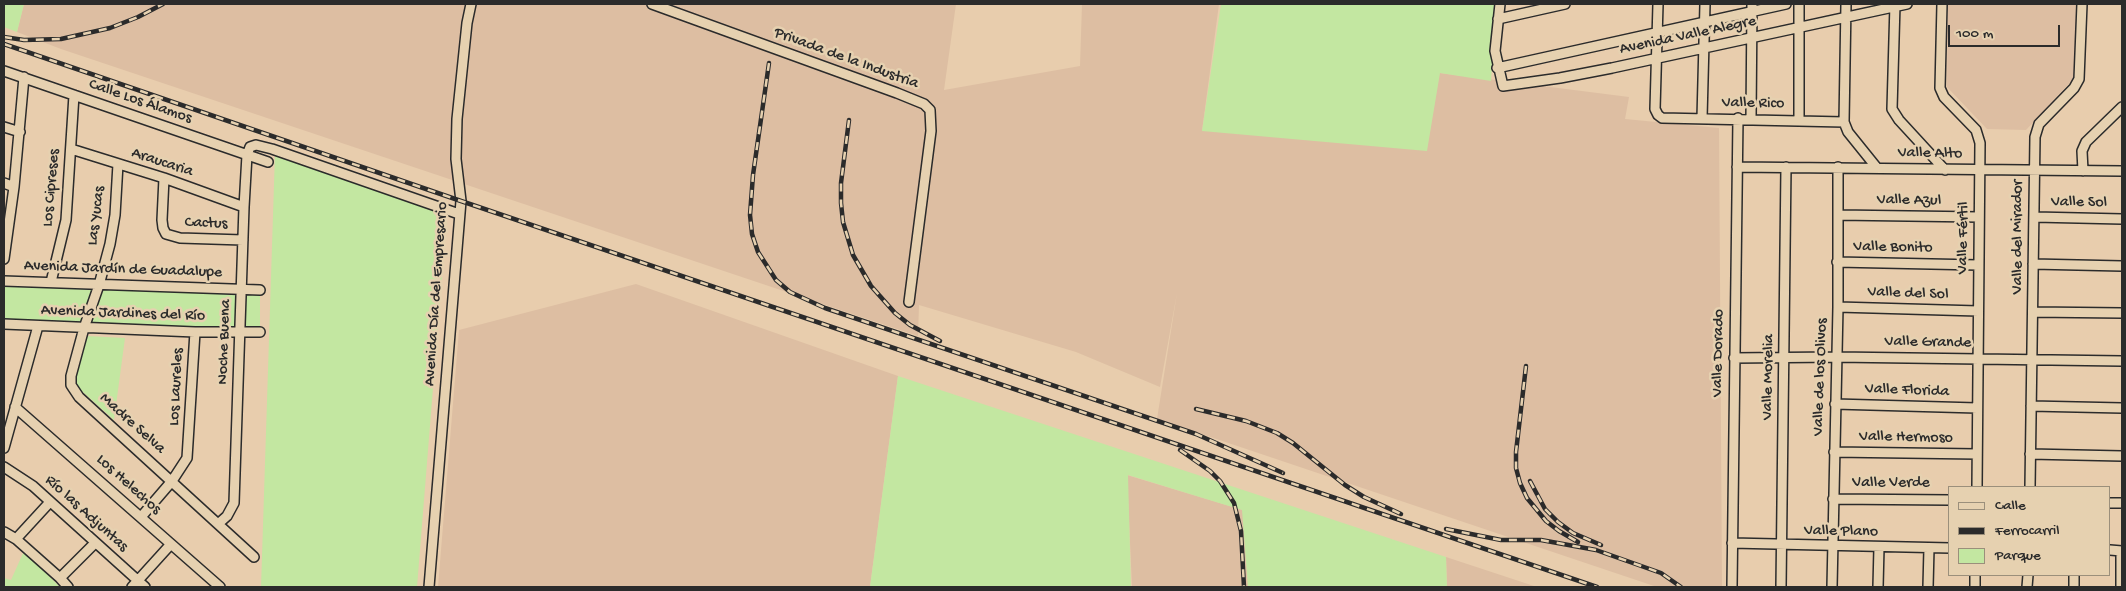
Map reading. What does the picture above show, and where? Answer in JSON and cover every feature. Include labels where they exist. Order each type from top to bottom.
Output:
[{"type":"street","name":"Avenida Día del Empresario","points":[[429,587],[461,201],[455,139],[463,51],[471,4]]},
{"type":"street","name":"Privada de la Industria","points":[[652,4],[897,93],[924,104],[930,110],[931,131],[909,302]]},
{"type":"street","points":[[1497,68],[1495,51],[1500,4]]},
{"type":"street","points":[[1498,19],[1565,4]]},
{"type":"street","points":[[1657,58],[1658,4]]},
{"type":"street","points":[[1702,118],[1705,4]]},
{"type":"street","name":"Avenida Valle Alegre","points":[[1786,4],[1751,8],[1705,22],[1497,68],[1502,86],[1560,78],[1705,46],[1846,18],[1895,5],[1907,4]]},
{"type":"street","points":[[1799,4],[1799,120]]},
{"type":"street","points":[[1846,4],[1844,122],[1848,132],[1878,168]]},
{"type":"street","name":"Valle Fértil","points":[[1942,4],[1940,88],[1944,97],[1976,130],[1979,137],[1976,486]]},
{"type":"street","name":"Valle del Mirador","points":[[2030,486],[2036,129],[2074,88],[2079,79],[2082,4]]},
{"type":"street","points":[[1895,5],[1892,109],[1899,120],[1945,170]]},
{"type":"street","points":[[1751,8],[1751,119]]},
{"type":"street","name":"Valle Rico","points":[[1657,58],[1654,109],[1658,116],[1662,118],[1738,118],[1844,122]]},
{"type":"street","name":"Calle Los Álamos","points":[[4,71],[268,162]]},
{"type":"street","points":[[4,259],[7,224],[14,187],[24,78]]},
{"type":"street","name":"Los Cipreses","points":[[51,282],[66,220],[74,94]]},
{"type":"street","points":[[2083,171],[2082,151],[2086,142],[2122,106]]},
{"type":"street","name":"Valle Dorado","points":[[1732,587],[1738,118]]},
{"type":"street","points":[[4,127],[20,132]]},
{"type":"street","points":[[247,155],[252,146],[262,146],[459,214]]},
{"type":"street","name":"Araucaria","points":[[71,149],[164,178],[244,207]]},
{"type":"street","name":"Noche Buena","points":[[218,524],[226,516],[234,503],[247,155]]},
{"type":"street","name":"Las Yucas","points":[[84,328],[99,285],[114,222],[118,164]]},
{"type":"street","name":"Valle Alto","points":[[1738,167],[2122,171]]},
{"type":"street","name":"Valle Morelia","points":[[1781,587],[1786,167]]},
{"type":"street","name":"Valle de los Olivos","points":[[1832,587],[1838,307],[1838,167]]},
{"type":"street","name":"Cactus","points":[[164,178],[162,220],[166,234],[180,238],[243,240]]},
{"type":"street","points":[[4,183],[14,187]]},
{"type":"street","name":"Valle Azul","points":[[1838,215],[1979,217]]},
{"type":"street","name":"Valle Sol","points":[[2034,217],[2122,219]]},
{"type":"street","name":"Valle Bonito","points":[[1838,262],[1978,265]]},
{"type":"street","points":[[2033,264],[2122,266]]},
{"type":"street","name":"Avenida Jardín de Guadalupe","points":[[4,281],[260,290]]},
{"type":"street","name":"Valle del Sol","points":[[1838,307],[1978,311]]},
{"type":"street","points":[[2033,312],[2122,313]]},
{"type":"street","name":"Avenida Jardines del Río","points":[[4,324],[195,332],[260,332]]},
{"type":"street","points":[[4,448],[38,326]]},
{"type":"street","name":"Madre Selva","points":[[84,328],[70,381],[73,390],[254,557]]},
{"type":"street","name":"Los Laureles","points":[[141,517],[172,481],[184,464],[188,452],[195,332]]},
{"type":"street","name":"Valle Grande","points":[[1734,358],[1837,357],[2122,361]]},
{"type":"street","name":"Valle Florida","points":[[1835,404],[1977,408]]},
{"type":"street","points":[[2031,406],[2122,408]]},
{"type":"street","name":"Los Helechos","points":[[16,407],[220,587]]},
{"type":"street","name":"Valle Hermoso","points":[[1834,452],[1977,454]]},
{"type":"street","points":[[2030,454],[2122,456]]},
{"type":"street","name":"Río las Adjuntas","points":[[4,467],[33,486],[95,542],[135,584],[145,587]]},
{"type":"street","name":"Valle Verde","points":[[1833,499],[1948,500]]},
{"type":"street","points":[[16,539],[50,502]]},
{"type":"street","points":[[4,532],[16,539],[68,587]]},
{"type":"street","points":[[60,578],[95,542]]},
{"type":"street","name":"Valle Plano","points":[[1732,543],[1782,546],[1948,548]]},
{"type":"street","points":[[135,584],[170,544]]},
{"type":"street","points":[[1878,587],[1879,547]]},
{"type":"street","points":[[1928,548],[1928,587]]},
{"type":"street","points":[[2121,587],[2122,550]]},
{"type":"shaded area","points":[[24,4],[956,4],[944,90],[1080,66],[1082,4],[1219,4],[1202,131],[1440,73],[1629,97],[1625,119],[1719,128],[1722,587],[1657,587],[1157,419],[1177,293],[1160,387],[1076,352],[919,305],[918,336],[61,49],[17,32]]},
{"type":"shaded area","points":[[1948,4],[2077,4],[2075,77],[2026,130],[1987,129],[1947,87]]},
{"type":"shaded area","points":[[636,284],[898,376],[870,587],[438,587],[459,330]]},
{"type":"shaded area","points":[[1127,475],[1243,510],[1248,587],[1132,587]]},
{"type":"shaded area","points":[[1446,557],[1537,587],[1447,587]]},
{"type":"green space","points":[[4,4],[24,4],[17,32],[4,27]]},
{"type":"green space","points":[[1221,4],[1496,4],[1491,81],[1440,73],[1427,151],[1202,131]]},
{"type":"green space","points":[[275,153],[447,214],[417,587],[261,587]]},
{"type":"green space","points":[[4,281],[260,290],[260,332],[4,324]]},
{"type":"green space","points":[[87,336],[125,338],[114,420],[74,384]]},
{"type":"green space","points":[[898,376],[1446,557],[1447,587],[1248,587],[1242,510],[1128,475],[1131,587],[870,587]]},
{"type":"green space","points":[[24,551],[60,587],[4,587],[4,578],[11,580]]},
{"type":"railway","points":[[4,37],[24,40],[61,39],[110,28],[138,17],[163,4]]},
{"type":"railway","points":[[4,44],[1597,587]]},
{"type":"railway","points":[[769,63],[753,175],[750,215],[752,234],[758,252],[776,280],[790,292],[825,308],[1196,434],[1283,473]]},
{"type":"railway","points":[[849,120],[841,183],[841,203],[843,222],[853,255],[871,286],[895,313],[910,325],[940,341]]},
{"type":"railway","points":[[1526,366],[1516,452],[1516,468],[1520,483],[1527,498],[1546,521],[1578,542]]},
{"type":"railway","points":[[1196,409],[1246,421],[1277,433],[1293,443],[1345,485],[1364,497],[1401,514]]},
{"type":"railway","points":[[1180,450],[1210,471],[1220,481],[1234,503],[1241,531],[1244,587]]},
{"type":"railway","points":[[1530,481],[1545,509],[1558,522],[1573,533],[1601,545]]},
{"type":"railway","points":[[1446,529],[1501,540],[1541,540],[1596,550],[1661,573],[1681,587]]}]
